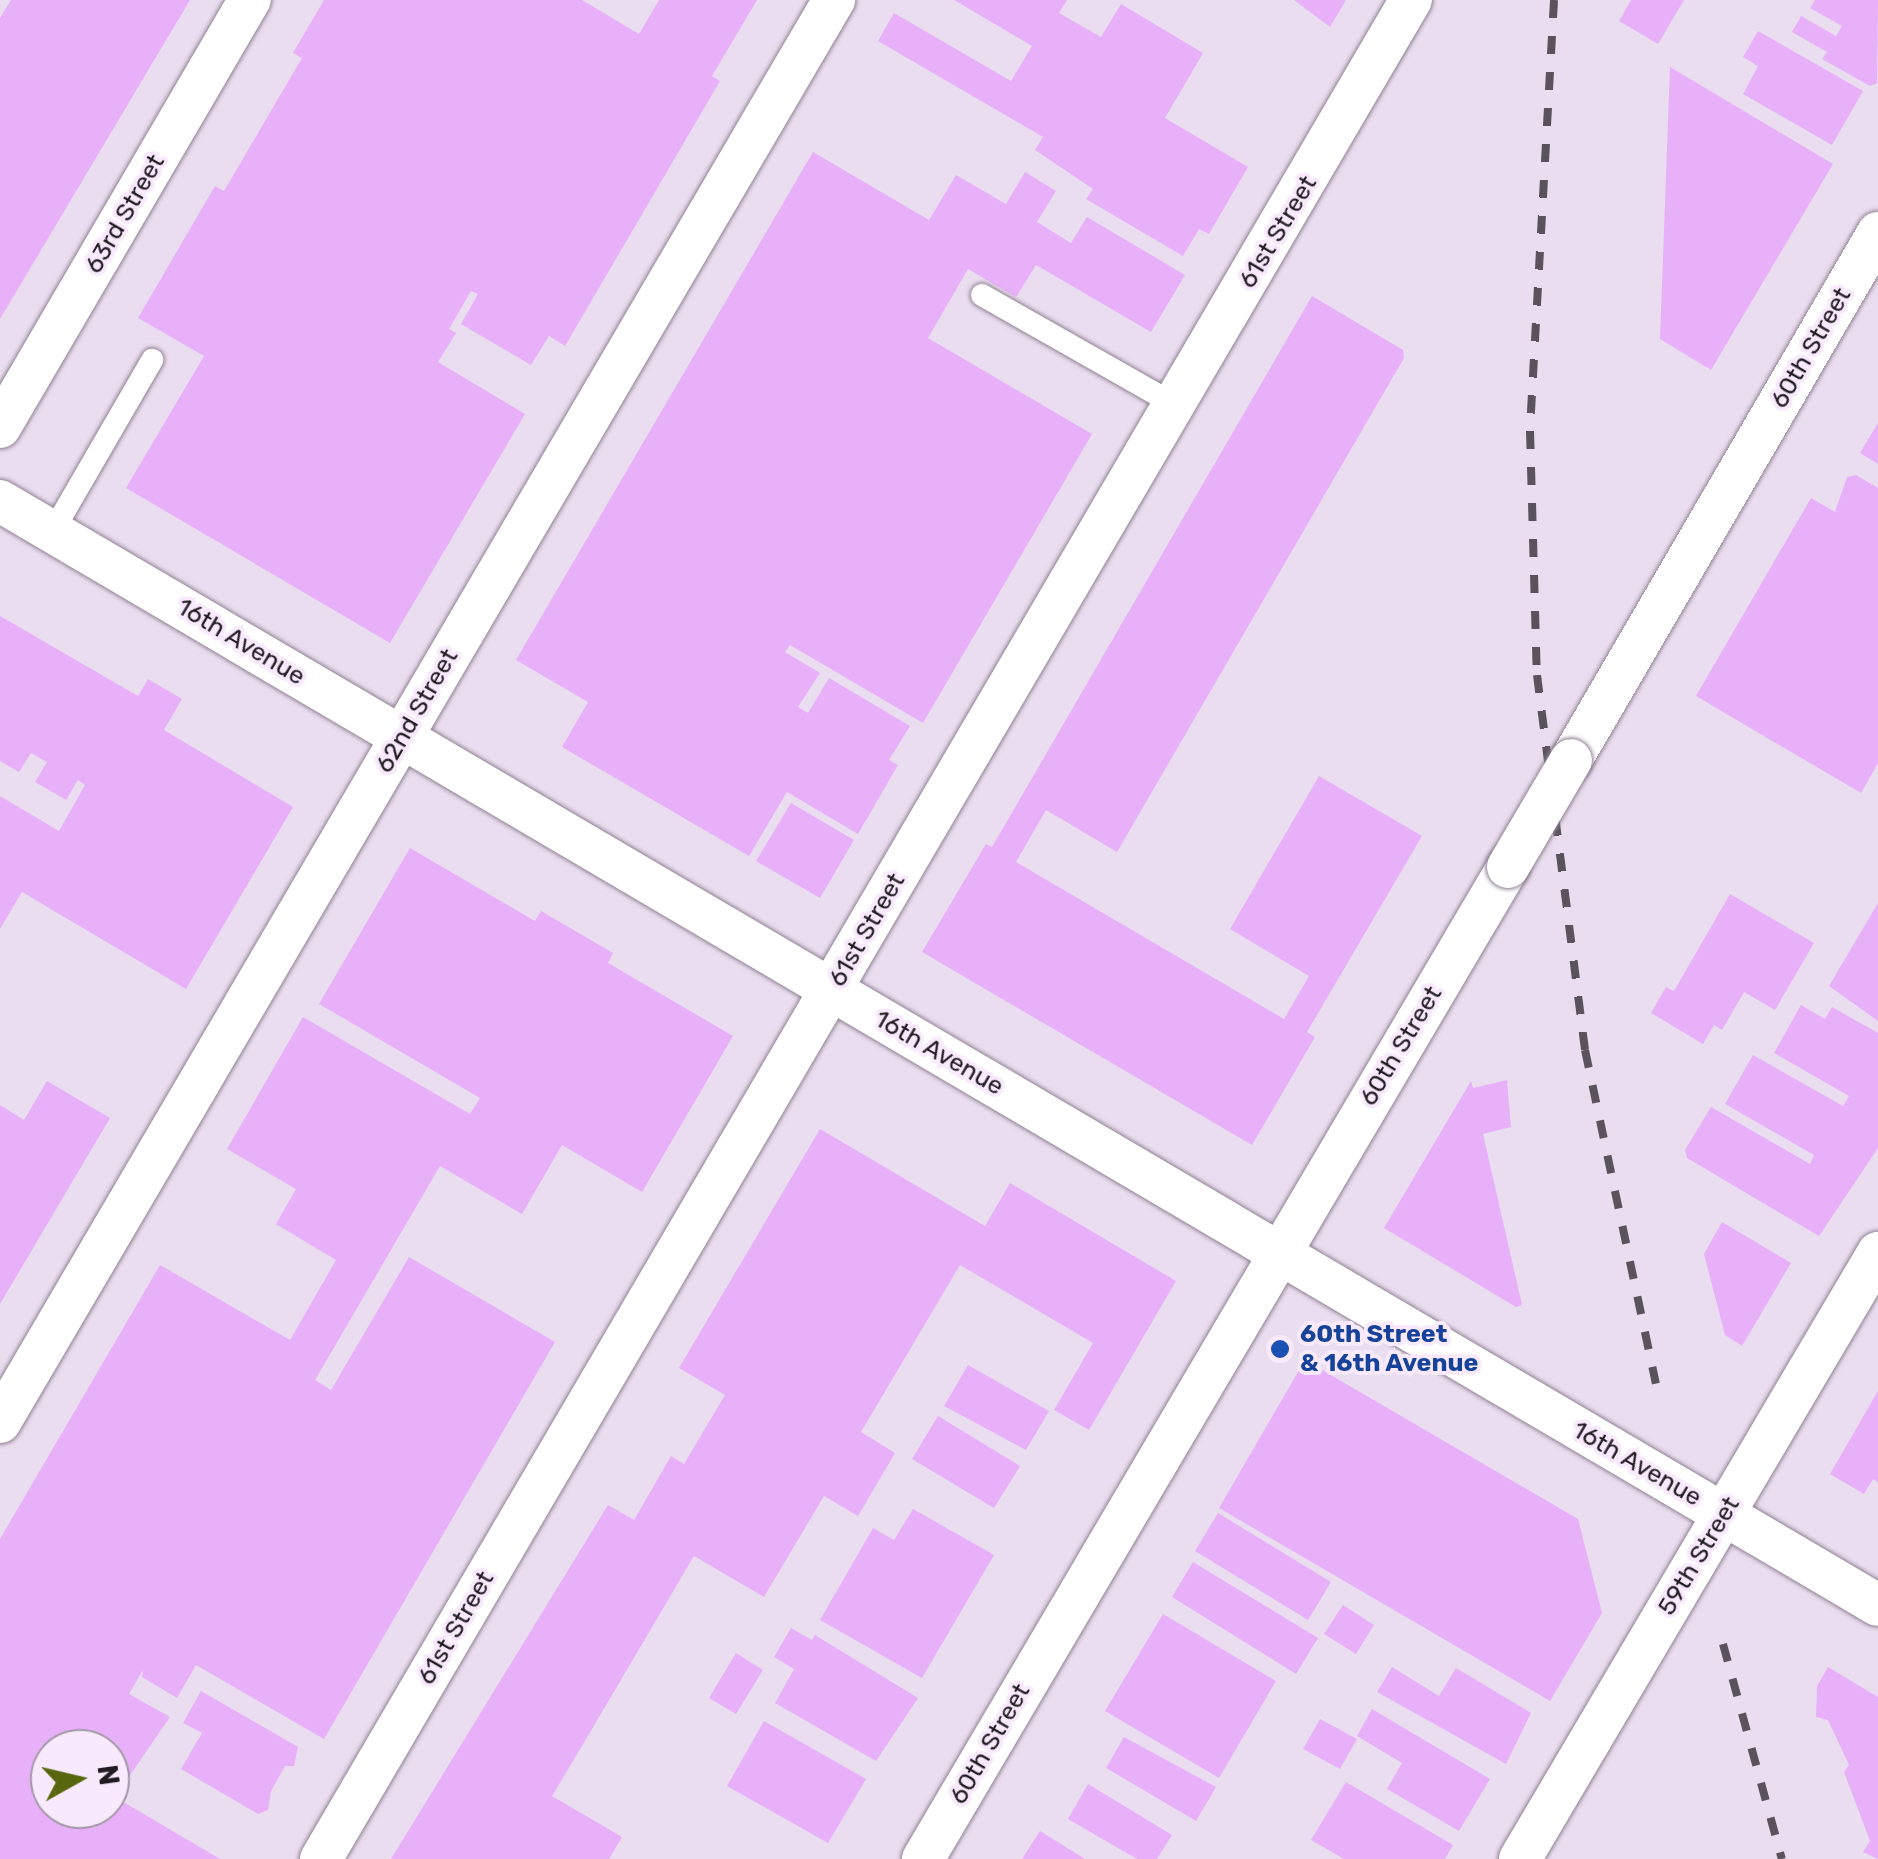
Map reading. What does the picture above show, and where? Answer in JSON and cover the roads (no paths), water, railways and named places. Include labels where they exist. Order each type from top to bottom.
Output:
[{"type":"street","name":"63rd Street","points":[[0,428],[250,0]]},
{"type":"street","name":"62nd Street","points":[[0,1422],[834,0]]},
{"type":"street","name":"61st Street","points":[[321,1859],[1411,0]]},
{"type":"street","name":"60th Street","points":[[923,1859],[1878,233]]},
{"type":"street","name":"16th Avenue","points":[[0,501],[1878,1604]]},
{"type":"street","name":"59th Street","points":[[1520,1859],[1878,1253]]},
{"type":"lane","points":[[982,295],[1176,404]]},
{"type":"lane","points":[[52,531],[152,360]]},
{"type":"railway","points":[[1554,0],[1530,431],[1537,675],[1585,1050],[1656,1384]]},
{"type":"railway","points":[[1723,1644],[1782,1859]]},
{"type":"place","name":"60th Street & 16th Avenue","points":[[1280,1349]]}]
